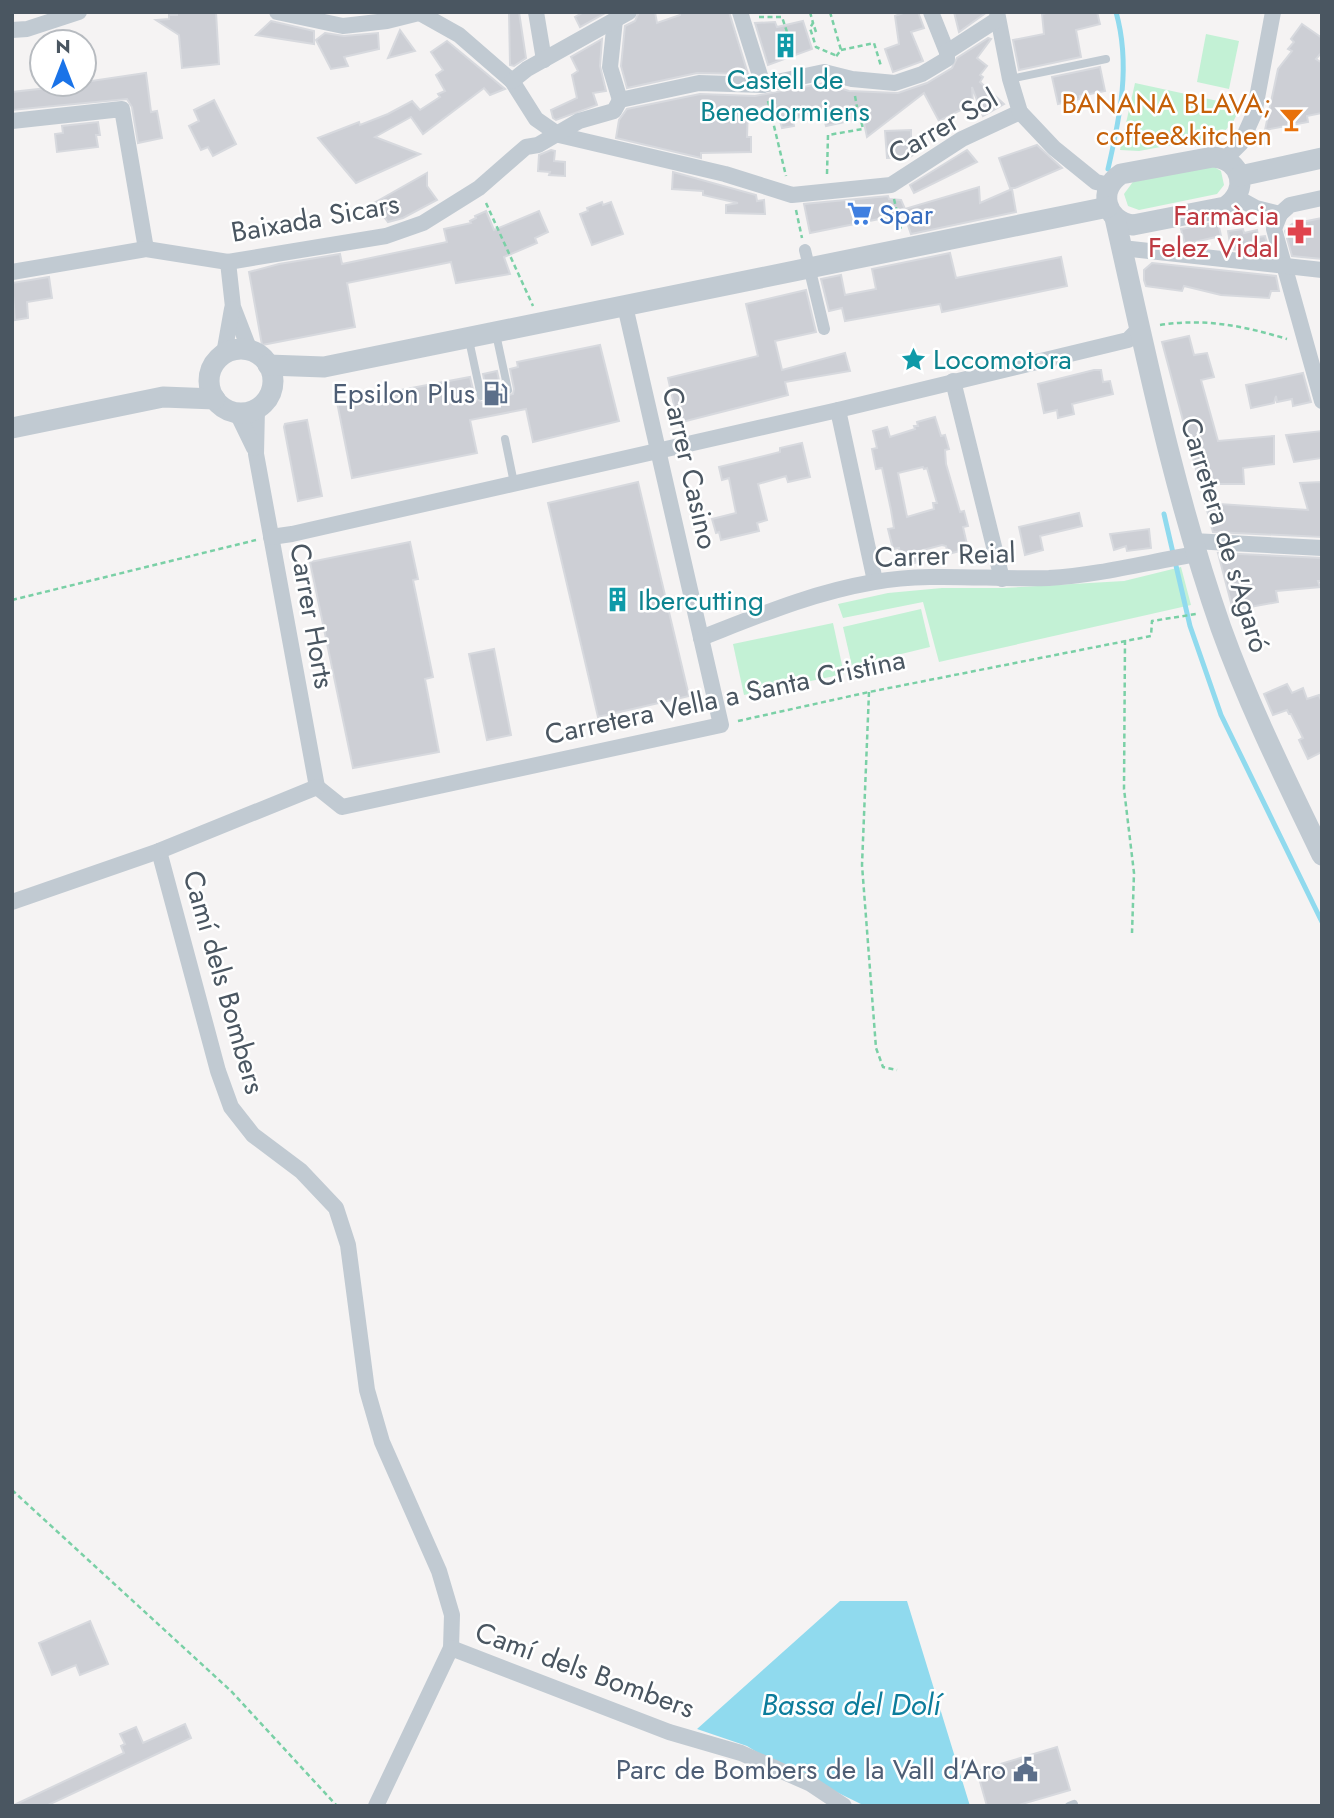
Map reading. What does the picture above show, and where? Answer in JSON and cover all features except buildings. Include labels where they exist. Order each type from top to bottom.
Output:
[{"type":"street","points":[[12,30],[27,29],[79,12]]},
{"type":"street","points":[[277,12],[343,26],[387,21],[418,13],[459,35],[512,81],[537,119],[526,147]]},
{"type":"street","points":[[536,12],[544,60]]},
{"type":"street","points":[[931,12],[947,52],[998,15],[1010,79],[1020,111]]},
{"type":"street","points":[[1225,159],[1241,143],[1254,114],[1273,12]]},
{"type":"street","points":[[741,15],[764,88]]},
{"type":"street","points":[[512,81],[622,16]]},
{"type":"street","points":[[620,100],[610,67],[622,16]]},
{"type":"street","name":"Baixada Sicars","points":[[12,272],[146,249],[228,262],[386,236],[423,223],[479,188],[526,147],[538,145],[559,135],[579,121],[614,111],[620,100],[699,83],[764,88],[824,72],[852,79],[895,83],[922,74],[947,60],[947,52]]},
{"type":"street","points":[[12,121],[122,109],[146,249]]},
{"type":"street","name":"Carrer Sol","points":[[537,119],[559,135],[791,191],[891,186],[962,139],[1020,111],[1064,157],[1096,182],[1109,186]]},
{"type":"street","points":[[268,365],[324,366],[625,306],[807,259],[1111,212],[1127,224],[1146,223],[1225,207],[1236,197],[1240,188],[1240,176],[1234,166],[1225,159],[1213,157],[1126,172],[1114,178],[1109,186]]},
{"type":"street","points":[[1240,176],[1322,158]]},
{"type":"street","name":"Carretera de s'Agaró","points":[[1109,186],[1106,197],[1129,258],[1151,386],[1191,550],[1240,678],[1322,855]]},
{"type":"street","points":[[1236,197],[1256,208],[1280,214]]},
{"type":"street","points":[[1322,198],[1290,205],[1280,214],[1274,229],[1322,401]]},
{"type":"street","points":[[1146,223],[1129,258],[1322,270]]},
{"type":"street","points":[[807,259],[824,329]]},
{"type":"street","points":[[228,262],[233,307],[250,351]]},
{"type":"street","name":"Carrer Casino","points":[[625,306],[721,725]]},
{"type":"street","points":[[224,354],[233,307]]},
{"type":"street","points":[[271,537],[838,410],[1128,340],[1140,328]]},
{"type":"street","points":[[237,350],[250,351],[268,365],[272,377],[271,390],[266,400],[247,410],[225,408],[215,399],[210,387],[210,374],[215,363],[224,354],[237,350]]},
{"type":"street","points":[[271,390],[324,366]]},
{"type":"street","points":[[163,397],[210,374]]},
{"type":"street","points":[[953,381],[1002,579]]},
{"type":"street","points":[[12,428],[163,397],[215,399]]},
{"type":"street","name":"Carrer Horts","points":[[247,410],[317,787]]},
{"type":"street","points":[[838,410],[875,582]]},
{"type":"street","name":"Carrer Reial","points":[[701,638],[802,598],[875,582],[1098,574],[1150,563],[1191,550],[1322,548]]},
{"type":"street","name":"Carretera Vella a Santa Cristina","points":[[317,787],[342,807],[721,725]]},
{"type":"street","points":[[12,902],[159,851],[317,787]]},
{"type":"street","name":"Camí dels Bombers","points":[[159,851],[218,1071],[231,1107],[253,1135],[301,1171],[336,1208],[348,1245],[367,1390],[382,1443],[439,1572],[452,1615],[451,1648],[669,1732],[741,1753],[811,1784],[844,1806]]},
{"type":"street","points":[[376,1806],[451,1648]]},
{"type":"lane","points":[[1010,79],[1106,59]]},
{"type":"lane","points":[[469,337],[481,396],[508,390],[496,332]]},
{"type":"lane","points":[[505,439],[514,483]]},
{"type":"path","points":[[810,12],[816,32]]},
{"type":"path","points":[[830,12],[841,50]]},
{"type":"path","points":[[741,15],[782,17],[789,38],[794,38]]},
{"type":"path","points":[[813,23],[810,28],[816,47],[837,56],[841,50],[874,43],[882,69]]},
{"type":"path","points":[[764,88],[807,259]]},
{"type":"path","points":[[827,168],[828,135],[863,130],[860,116]]},
{"type":"path","points":[[479,188],[541,323]]},
{"type":"path","points":[[893,194],[897,216]]},
{"type":"path","points":[[1140,328],[1189,321],[1253,328],[1307,345]]},
{"type":"path","points":[[12,600],[271,537]]},
{"type":"path","name":"Carretera Vella a Santa Cristina","points":[[721,725],[869,692],[1151,636],[1152,621],[1205,612]]},
{"type":"path","points":[[1125,640],[1125,789],[1134,873],[1132,933]]},
{"type":"path","points":[[869,692],[862,865],[868,950],[876,1048],[883,1067],[897,1070]]},
{"type":"path","points":[[12,1490],[231,1691],[337,1806]]},
{"type":"green space","points":[[1206,34],[1239,41],[1229,89],[1197,82]]},
{"type":"green space","points":[[1135,83],[1241,106],[1233,122],[1220,136],[1139,151],[1120,150]]},
{"type":"green space","points":[[1209,164],[1221,171],[1224,185],[1217,194],[1139,210],[1128,206],[1124,194],[1135,179]]},
{"type":"green space","points":[[1181,567],[1191,605],[939,662],[923,602],[843,618],[838,604],[888,593],[942,588],[1003,588],[1124,581]]},
{"type":"green space","points":[[921,609],[930,647],[852,666],[843,627]]},
{"type":"green space","points":[[833,623],[844,674],[744,695],[733,644]]},
{"type":"water","name":"Bassa del Dolí","points":[[840,1601],[907,1601],[970,1806],[865,1806],[747,1746],[697,1729]]},
{"type":"waterway","points":[[1108,169],[1122,91],[1123,52],[1116,12]]},
{"type":"waterway","points":[[1164,514],[1190,626],[1221,715],[1322,922]]},
{"type":"place","name":"Castell de Benedormiens","points":[[785,45]]},
{"type":"place","name":"BANANA BLAVA; coffee&kitchen","points":[[1292,119]]},
{"type":"place","name":"Spar","points":[[859,214]]},
{"type":"place","name":"Farmàcia Felez Vidal","points":[[1299,231]]},
{"type":"place","name":"Locomotora","points":[[913,359]]},
{"type":"place","name":"Epsilon Plus","points":[[495,393]]},
{"type":"place","name":"Ibercutting","points":[[618,600]]},
{"type":"place","name":"Parc de Bombers de la Vall d'Aro","points":[[1026,1769]]}]
